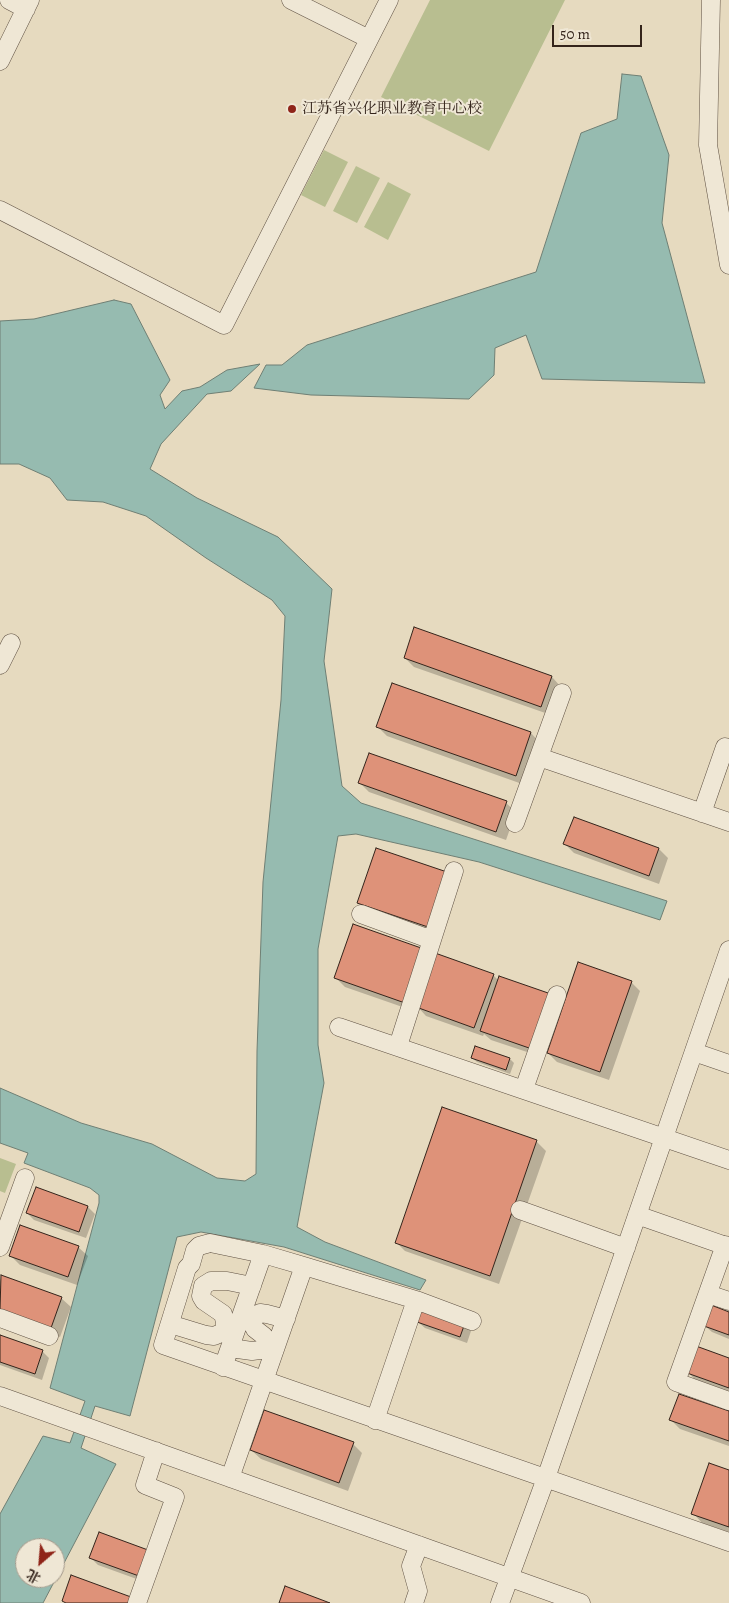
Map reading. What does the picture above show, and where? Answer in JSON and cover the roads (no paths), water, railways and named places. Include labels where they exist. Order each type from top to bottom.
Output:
[{"type":"street","points":[[0,61],[28,4],[9,0]]},
{"type":"street","points":[[291,0],[369,39]]},
{"type":"street","points":[[0,210],[224,325],[389,0]]},
{"type":"street","points":[[711,0],[708,145],[729,265]]},
{"type":"street","points":[[0,665],[11,643]]},
{"type":"street","points":[[516,823],[562,693]]},
{"type":"street","points":[[702,813],[725,748]]},
{"type":"street","points":[[539,757],[729,822]]},
{"type":"street","points":[[398,1046],[454,870]]},
{"type":"street","points":[[360,914],[432,940]]},
{"type":"street","points":[[500,1603],[546,1478],[729,950]]},
{"type":"street","points":[[524,1089],[557,995]]},
{"type":"street","points":[[340,1026],[729,1160]]},
{"type":"street","points":[[694,1052],[729,1064]]},
{"type":"street","points":[[0,1247],[7,1206],[25,1178]]},
{"type":"street","points":[[520,1210],[626,1248]]},
{"type":"street","points":[[637,1215],[727,1246],[676,1382],[729,1401]]},
{"type":"street","points":[[472,1322],[416,1300],[304,1266],[263,1254],[210,1243],[200,1246],[195,1250],[191,1264],[187,1268],[163,1345],[729,1542]]},
{"type":"street","points":[[223,1367],[263,1254]]},
{"type":"street","points":[[230,1478],[304,1266]]},
{"type":"street","points":[[170,1324],[206,1335],[214,1336],[221,1333],[226,1322],[223,1314],[200,1296],[203,1286],[211,1281],[227,1281],[252,1286]]},
{"type":"street","points":[[708,1294],[729,1301]]},
{"type":"street","points":[[375,1420],[416,1300]]},
{"type":"street","points":[[230,1348],[252,1351],[260,1350],[264,1347],[266,1342],[264,1336],[255,1329],[252,1323],[256,1315],[260,1313],[286,1319]]},
{"type":"street","points":[[0,1318],[49,1336]]},
{"type":"street","points":[[0,1396],[581,1603]]},
{"type":"street","points":[[137,1603],[175,1497],[145,1485],[156,1451]]},
{"type":"street","points":[[414,1603],[418,1591],[411,1566],[419,1545]]},
{"type":"water","points":[[622,74],[641,76],[669,155],[662,223],[705,383],[542,379],[526,335],[495,348],[494,375],[469,399],[311,395],[254,388],[266,365],[282,365],[307,345],[536,272],[581,133],[617,119]]},
{"type":"water","points":[[114,300],[131,304],[170,380],[160,395],[165,409],[182,391],[200,387],[227,370],[260,364],[231,391],[207,394],[161,444],[150,469],[197,498],[278,537],[332,589],[324,661],[342,786],[361,803],[667,901],[660,920],[479,862],[356,834],[338,836],[318,949],[318,1045],[324,1083],[297,1227],[325,1242],[426,1280],[420,1290],[284,1247],[201,1232],[177,1237],[130,1416],[95,1406],[81,1448],[116,1464],[65,1561],[65,1538],[15,1538],[15,1588],[51,1588],[43,1603],[0,1603],[0,1514],[43,1436],[70,1443],[85,1401],[50,1388],[99,1203],[99,1195],[90,1188],[24,1163],[28,1153],[0,1143],[0,1088],[81,1123],[152,1144],[217,1178],[245,1181],[256,1174],[257,1051],[263,882],[281,700],[285,616],[272,600],[206,558],[146,516],[103,502],[67,500],[50,478],[19,464],[0,464],[0,321],[34,319]]},
{"type":"place","name":"江苏省兴化职业教育中心校","points":[[292,109]]}]
